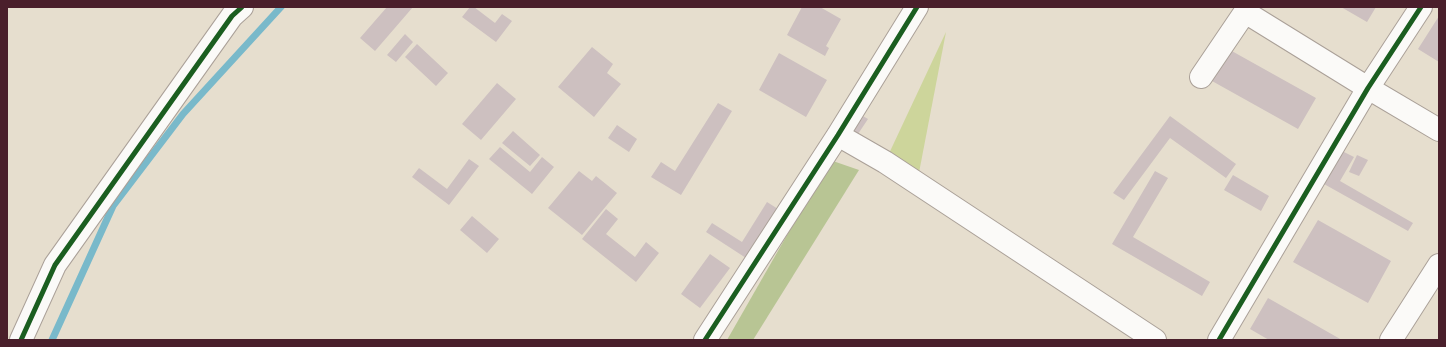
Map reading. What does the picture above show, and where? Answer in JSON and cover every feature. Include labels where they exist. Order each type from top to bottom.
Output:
[{"type":"street","points":[[21,340],[55,265],[232,16],[242,7]]},
{"type":"street","points":[[705,340],[838,135],[917,7]]},
{"type":"street","points":[[1219,340],[1368,88],[1421,7]]},
{"type":"street","points":[[1201,77],[1246,9],[1368,88],[1439,130]]},
{"type":"street","points":[[838,135],[885,162],[1154,340]]},
{"type":"street","points":[[1391,340],[1439,265]]},
{"type":"green space","points":[[946,32],[917,183],[885,162]]},
{"type":"green space","points":[[830,160],[859,170],[753,340],[727,340]]},
{"type":"building","points":[[387,7],[413,7],[375,51],[360,38]]},
{"type":"building","points":[[470,7],[474,7],[495,23],[502,14],[512,21],[496,42],[462,17]]},
{"type":"building","points":[[802,7],[820,7],[841,19],[826,46],[829,48],[825,56],[787,35]]},
{"type":"building","points":[[1341,7],[1376,7],[1367,22]]},
{"type":"building","points":[[1439,16],[1439,62],[1418,49]]},
{"type":"building","points":[[405,34],[413,42],[396,62],[387,55]]},
{"type":"building","points":[[417,44],[448,73],[436,86],[405,57]]},
{"type":"building","points":[[592,47],[613,64],[607,73],[621,84],[594,117],[558,87]]},
{"type":"building","points":[[1230,50],[1316,98],[1298,129],[1212,81]]},
{"type":"building","points":[[779,53],[827,80],[806,117],[759,90]]},
{"type":"building","points":[[497,83],[516,99],[481,140],[462,124]]},
{"type":"building","points":[[718,103],[732,111],[681,195],[651,177],[661,162],[675,171]]},
{"type":"building","points":[[856,112],[868,119],[854,140],[843,134]]},
{"type":"building","points":[[1170,116],[1236,164],[1226,178],[1170,138],[1124,200],[1113,193]]},
{"type":"building","points":[[617,125],[637,139],[629,152],[608,138]]},
{"type":"building","points":[[513,131],[540,155],[530,166],[502,143]]},
{"type":"building","points":[[500,147],[530,172],[542,157],[554,167],[532,194],[489,159]]},
{"type":"building","points":[[1342,151],[1354,157],[1340,181],[1413,223],[1408,231],[1324,184]]},
{"type":"building","points":[[1357,155],[1368,160],[1359,176],[1349,172]]},
{"type":"building","points":[[469,159],[479,166],[449,205],[412,177],[419,168],[447,189]]},
{"type":"building","points":[[579,171],[592,181],[596,176],[617,193],[582,235],[548,208]]},
{"type":"building","points":[[1155,171],[1168,178],[1133,237],[1210,282],[1202,296],[1112,244]]},
{"type":"building","points":[[1233,175],[1269,196],[1261,211],[1224,190]]},
{"type":"building","points":[[767,202],[778,209],[746,258],[706,232],[712,223],[742,242]]},
{"type":"building","points":[[606,209],[618,219],[606,234],[635,257],[646,242],[659,253],[636,282],[582,239]]},
{"type":"building","points":[[472,216],[499,239],[487,253],[460,230]]},
{"type":"building","points":[[1318,220],[1391,261],[1368,303],[1293,262]]},
{"type":"building","points":[[710,254],[730,268],[700,308],[681,294]]},
{"type":"building","points":[[1268,298],[1342,340],[1269,340],[1250,329]]},
{"type":"waterway","points":[[52,340],[113,206],[183,114],[281,7]]},
{"type":"cycle path","points":[[21,340],[55,265],[232,16],[242,7]]},
{"type":"cycle path","points":[[705,340],[838,135],[917,7]]},
{"type":"cycle path","points":[[1219,340],[1368,88],[1421,7]]}]
